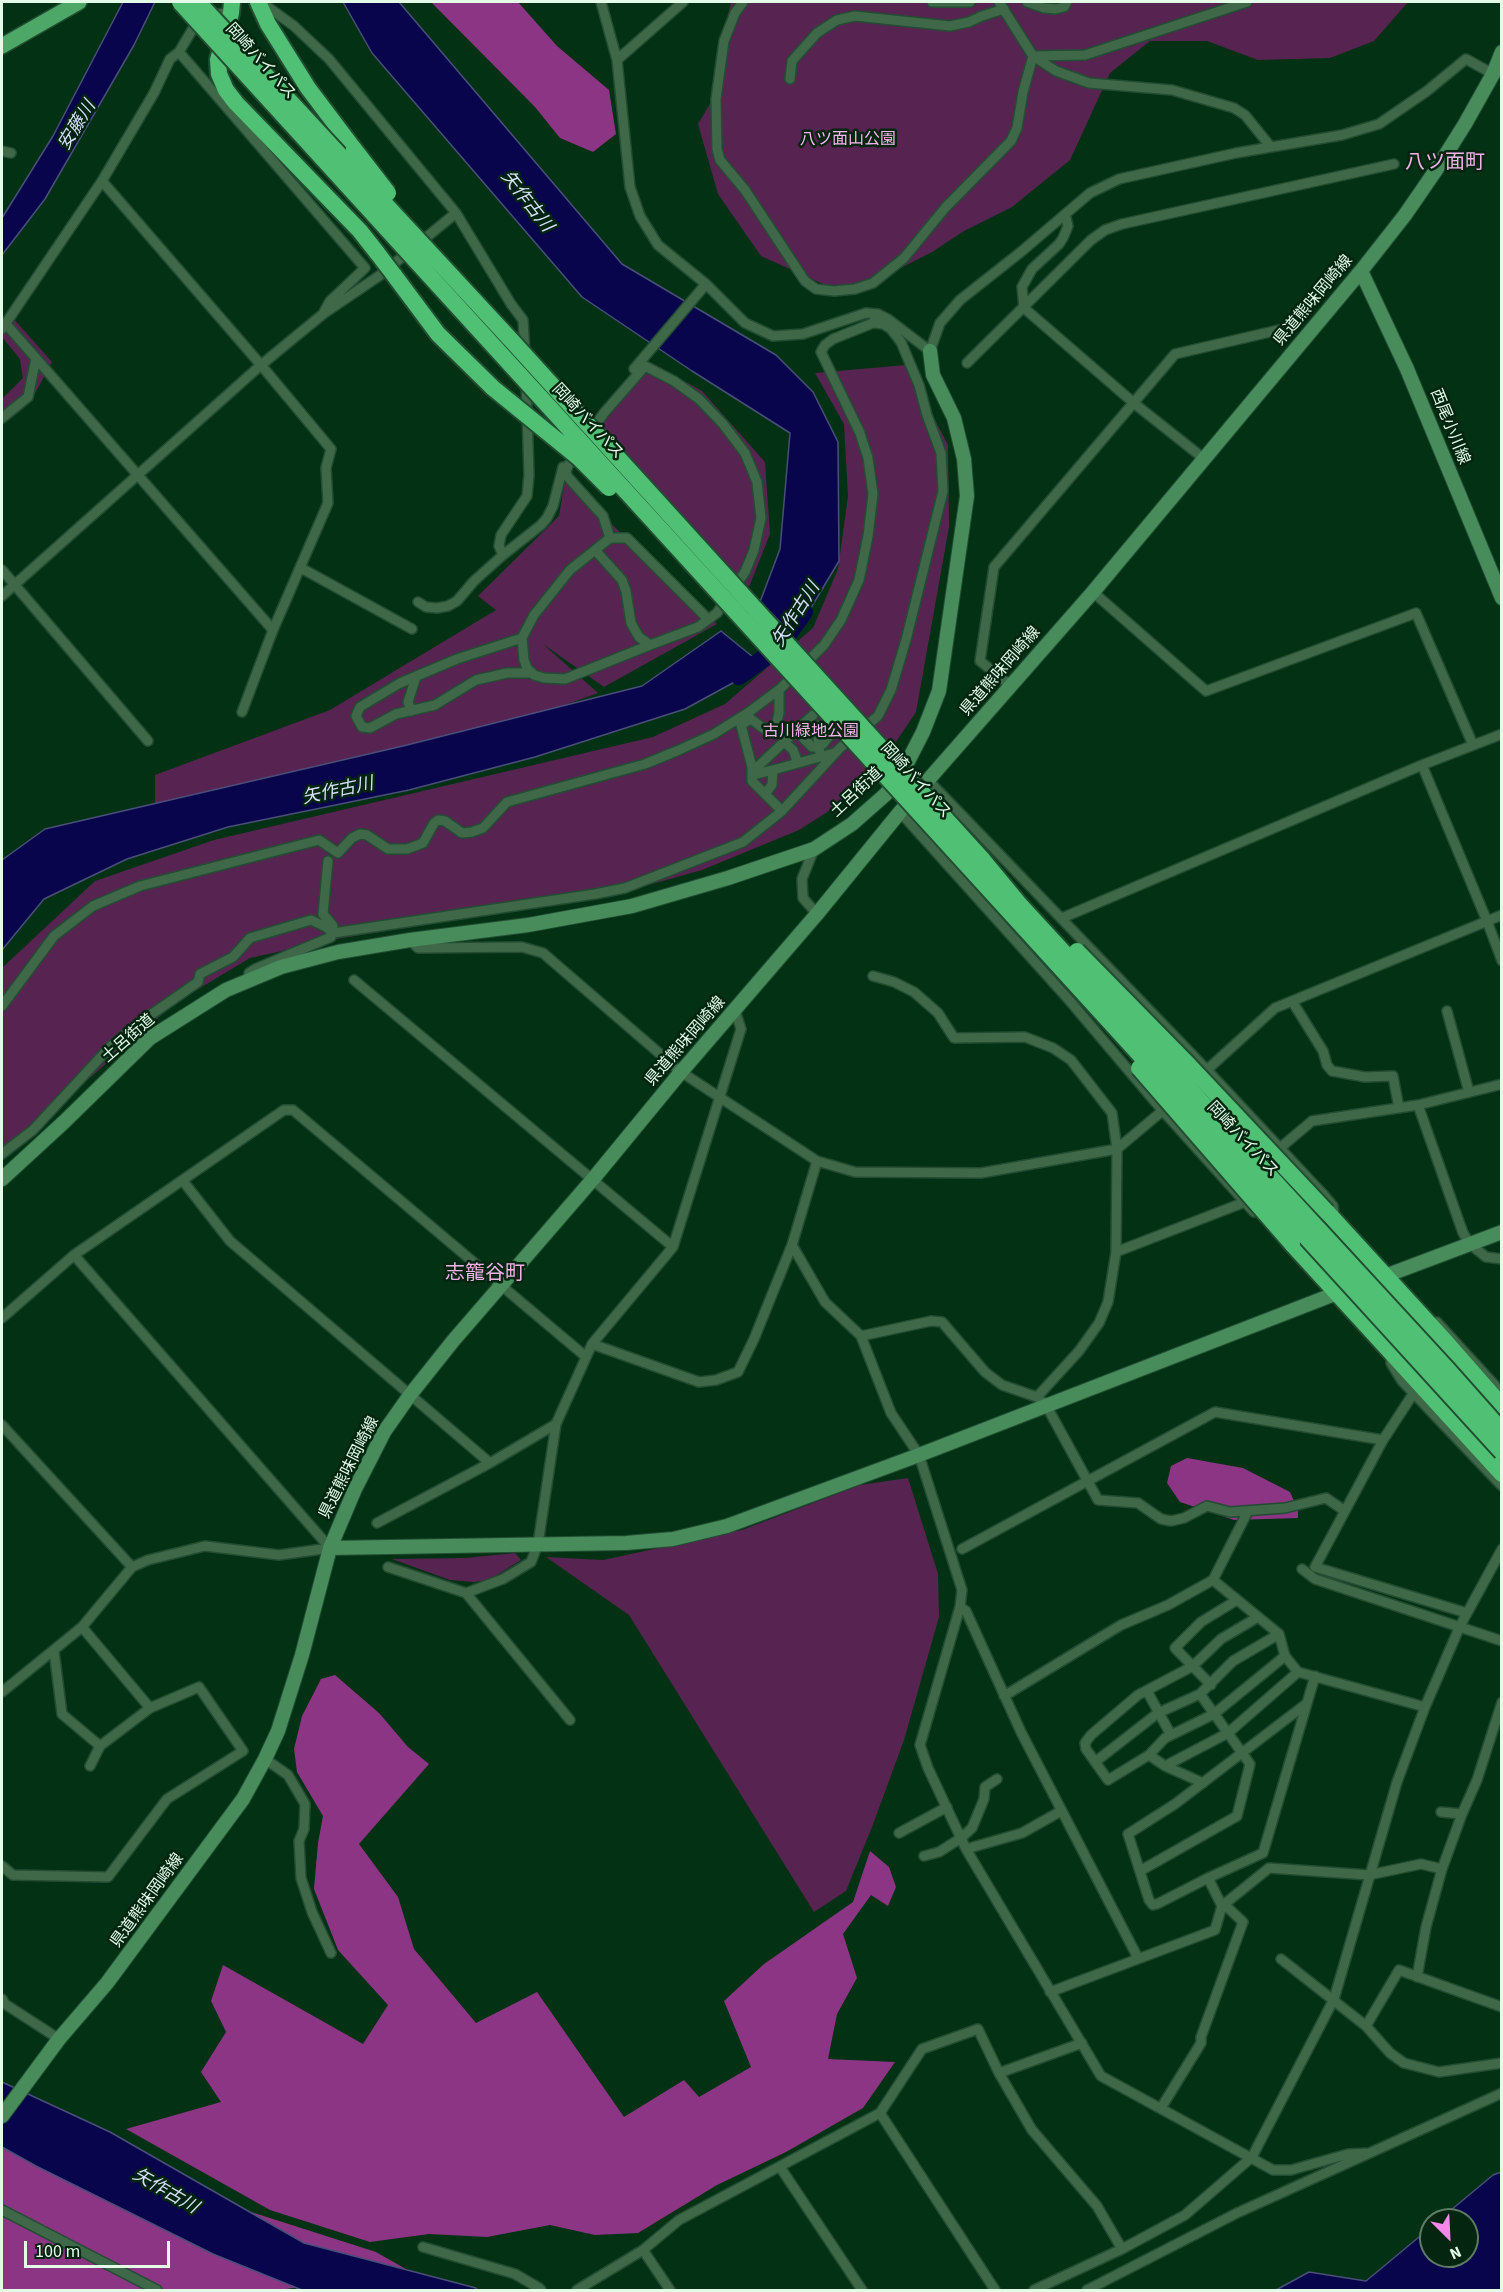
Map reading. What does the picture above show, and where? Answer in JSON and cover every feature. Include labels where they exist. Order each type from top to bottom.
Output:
[{"type":"highway","name":"岡崎バイパス","points":[[180,2],[1502,1452]]},
{"type":"highway","name":"岡崎バイパス","points":[[198,2],[433,255],[983,860],[1021,906],[1502,1431]]},
{"type":"highway","points":[[260,2],[268,24],[298,72],[404,214],[431,244],[433,255]]},
{"type":"highway","points":[[233,5],[218,60],[219,74],[225,90],[236,104],[360,231],[438,334],[493,388],[579,458],[705,585],[713,586]]},
{"type":"highway","points":[[1021,906],[1053,927],[1186,1062],[1444,1340],[1502,1406]]},
{"type":"highway","points":[[1038,944],[1044,956],[1099,1018],[1154,1088],[1292,1244],[1502,1474]]},
{"type":"main road","points":[[2,46],[80,2]]},
{"type":"main road","name":"県道熊味岡崎線","points":[[2,2116],[59,2038],[121,1965],[243,1799],[278,1731],[303,1655],[330,1548],[355,1489],[384,1432],[410,1395],[453,1341],[817,914],[900,812],[1093,592],[1361,271],[1405,215],[1436,170],[1493,74],[1502,52]]},
{"type":"main road","name":"西尾小川線","points":[[1361,271],[1407,369],[1502,598]]},
{"type":"main road","name":"土呂街道","points":[[2,1179],[150,1038],[226,990],[281,967],[338,952],[528,925],[632,906],[728,878],[814,849],[852,824],[886,794],[902,773],[923,732],[939,691],[967,496],[964,459],[954,418],[933,375],[930,351]]},
{"type":"main road","points":[[330,1548],[626,1543],[674,1539],[716,1529],[919,1455],[1042,1401],[1502,1232]]},
{"type":"street","points":[[260,2],[294,26],[328,59],[456,213],[523,320],[529,475],[527,496],[501,535],[499,546],[503,555]]},
{"type":"street","points":[[2,1154],[33,1130],[111,1047],[139,1023],[198,982],[200,974],[233,957],[250,938],[311,920],[333,933],[625,888],[743,842],[782,811],[836,753],[878,716],[891,690],[906,640],[943,491],[941,453],[919,386],[901,342],[891,329],[866,313],[803,334],[772,336],[746,322],[706,284],[658,245],[640,216],[630,187],[617,60],[601,2]]},
{"type":"street","points":[[617,60],[683,2]]},
{"type":"street","points":[[742,2],[724,41],[716,99],[717,149],[720,160],[745,190],[797,269],[816,289],[834,291],[855,289],[873,283],[904,258],[945,208],[1011,141],[1017,128],[1023,92],[1033,56]]},
{"type":"street","points":[[932,2],[970,2]]},
{"type":"street","points":[[1027,2],[1056,9],[1064,7],[1067,2]]},
{"type":"street","points":[[1033,56],[1085,56],[1247,2]]},
{"type":"street","points":[[233,5],[201,15],[179,52],[170,60],[154,93],[102,182],[4,327],[36,358],[273,630]]},
{"type":"street","points":[[790,79],[792,61],[817,33],[837,20],[855,16],[951,26],[969,22],[1001,5],[1033,56],[1056,71],[1089,83],[1172,90],[1234,108],[1245,115],[1270,146]]},
{"type":"street","points":[[179,52],[365,268],[330,301],[323,314]]},
{"type":"street","points":[[912,337],[923,338],[930,334],[960,300],[1022,251],[1065,213],[1090,193],[1119,179],[1270,146],[1341,135],[1379,124],[1466,59],[1493,74]]},
{"type":"street","points":[[967,363],[1091,240],[1105,230],[1122,224],[1394,164]]},
{"type":"street","points":[[102,182],[331,449],[326,468],[328,503],[273,630],[242,712]]},
{"type":"street","points":[[2,596],[261,365],[323,314],[379,276],[456,213]]},
{"type":"street","points":[[1065,213],[1068,226],[1063,238],[1032,269],[1022,287],[1024,308],[1135,404],[1203,458]]},
{"type":"street","points":[[418,602],[426,607],[437,608],[457,601],[474,581],[541,525],[553,506],[565,462],[602,406],[706,284]]},
{"type":"street","points":[[2,1006],[54,936],[93,906],[140,886],[319,840],[338,853],[352,838],[360,834],[367,835],[388,849],[407,849],[423,843],[438,820],[445,821],[462,833],[472,832],[483,828],[507,802],[645,764],[714,734],[778,690],[824,645],[841,620],[859,580],[868,536],[873,494],[867,454],[860,433],[821,352],[825,345],[834,339],[875,319],[888,319],[930,351],[940,322]]},
{"type":"street","points":[[1011,686],[980,661],[994,567],[1135,404],[1175,354],[1283,329]]},
{"type":"street","points":[[2,418],[28,397],[36,358]]},
{"type":"street","points":[[522,638],[400,683],[360,707],[356,716],[362,727],[370,728],[396,714],[435,705],[476,680],[507,673],[531,673],[544,678],[565,678],[698,627],[717,613],[745,572],[754,550],[761,518],[757,482],[744,453],[715,415],[699,399],[674,381],[645,366],[604,413],[566,471],[567,476],[603,516],[610,538]]},
{"type":"street","points":[[531,673],[524,660],[522,638],[534,615],[570,570],[610,538],[627,538],[708,619]]},
{"type":"street","points":[[595,550],[622,580],[631,623],[639,637],[650,645]]},
{"type":"street","points":[[301,568],[412,629]]},
{"type":"street","points":[[2,570],[148,741]]},
{"type":"street","points":[[1093,592],[1206,691],[1416,613],[1473,745]]},
{"type":"street","points":[[411,711],[408,702],[416,677]]},
{"type":"street","points":[[778,690],[777,726],[764,729],[751,720],[741,725],[752,781],[782,811]]},
{"type":"street","points":[[752,772],[773,770],[798,763],[815,739],[813,715]]},
{"type":"street","points":[[1062,918],[1422,765],[1502,734]]},
{"type":"street","points":[[752,772],[784,742],[815,739],[836,753]]},
{"type":"street","points":[[784,742],[793,750],[798,763]]},
{"type":"street","points":[[1422,765],[1502,961]]},
{"type":"street","points":[[765,794],[772,785],[773,770]]},
{"type":"street","points":[[929,781],[1280,1148],[1333,1206],[1331,1217]]},
{"type":"street","points":[[900,812],[1069,1000],[1163,1111],[1245,1202],[1298,1260],[1313,1266]]},
{"type":"street","points":[[814,849],[802,879],[803,898],[817,914]]},
{"type":"street","points":[[250,980],[249,973],[255,969],[331,937],[333,926],[323,914],[328,861]]},
{"type":"street","points":[[410,940],[418,948],[522,947],[543,953],[681,1072],[818,1161],[855,1172],[981,1173],[1117,1149],[1163,1111],[1275,1008],[1502,915]]},
{"type":"street","points":[[873,976],[894,982],[914,992],[938,1013],[954,1038],[1025,1037],[1053,1048],[1071,1060],[1112,1113],[1117,1149],[1116,1252],[1108,1302],[1099,1323],[1042,1401]]},
{"type":"street","points":[[354,980],[673,1247]]},
{"type":"street","points":[[1292,1001],[1323,1051],[1327,1065],[1332,1071],[1365,1077],[1393,1076],[1399,1108]]},
{"type":"street","points":[[466,1593],[503,1579],[531,1562],[537,1544],[556,1424],[592,1344],[673,1247],[741,1029],[735,1010]]},
{"type":"street","points":[[1447,1011],[1469,1092]]},
{"type":"street","points":[[1280,1148],[1312,1121],[1418,1105],[1502,1083]]},
{"type":"street","points":[[1418,1105],[1463,1233],[1470,1244],[1485,1257],[1502,1259]]},
{"type":"street","points":[[2,1318],[74,1255],[284,1110],[293,1110],[585,1356]]},
{"type":"street","points":[[592,1344],[699,1382],[716,1380],[738,1372],[754,1339],[792,1245],[818,1161]]},
{"type":"street","points":[[183,1181],[230,1241],[490,1463]]},
{"type":"street","points":[[1116,1252],[1245,1202]]},
{"type":"street","points":[[792,1245],[825,1302],[861,1336],[891,1413],[919,1455],[962,1590],[960,1607],[920,1745],[966,1849],[991,1887],[1050,1992],[1101,2076],[1273,2170],[1291,2170],[1348,2154],[1369,2152]]},
{"type":"street","points":[[74,1255],[330,1548]]},
{"type":"street","points":[[1410,1304],[1425,1311],[1448,1332],[1502,1393]]},
{"type":"street","points":[[861,1336],[932,1321],[942,1322],[985,1372],[1002,1385],[1042,1401],[1098,1500],[1138,1503],[1161,1519],[1171,1521],[1184,1518],[1207,1506],[1230,1512],[1248,1511],[1285,1508],[1326,1498],[1345,1511]]},
{"type":"street","points":[[1397,1358],[1391,1364],[1413,1394],[1502,1486]]},
{"type":"street","points":[[1413,1394],[1383,1440],[1315,1567],[1467,1613]]},
{"type":"street","points":[[962,1549],[1215,1412],[1383,1440]]},
{"type":"street","points":[[377,1523],[490,1463],[556,1424]]},
{"type":"street","points":[[2,1425],[132,1568]]},
{"type":"street","points":[[1004,1696],[1121,1625],[1168,1605],[1213,1580],[1248,1511]]},
{"type":"street","points":[[2,1692],[82,1627],[132,1568],[148,1560],[205,1546],[279,1556],[330,1548]]},
{"type":"street","points":[[1034,2290],[1122,2249],[1185,2215],[1252,2157],[1334,1999],[1397,1782],[1425,1707],[1460,1626],[1502,1549]]},
{"type":"street","points":[[387,1567],[466,1593],[570,1719]]},
{"type":"street","points":[[1302,1569],[1315,1579],[1502,1641]]},
{"type":"street","points":[[1213,1580],[1279,1634],[1285,1656],[1298,1672],[1425,1707]]},
{"type":"street","points":[[1211,1685],[1176,1648],[1201,1622],[1237,1600]]},
{"type":"street","points":[[960,1607],[966,1611],[1004,1696],[1061,1811],[1138,1958]]},
{"type":"street","points":[[1258,1617],[1221,1640],[1193,1666],[1138,1695],[1091,1735],[1085,1743],[1086,1749],[1108,1780],[1149,1755],[1165,1738],[1214,1714],[1285,1656]]},
{"type":"street","points":[[82,1627],[150,1708]]},
{"type":"street","points":[[1095,1762],[1158,1713],[1200,1694],[1233,1661],[1279,1634]]},
{"type":"street","points":[[54,1651],[62,1714],[100,1746]]},
{"type":"street","points":[[1165,1766],[1228,1733],[1298,1672]]},
{"type":"street","points":[[1306,1704],[1175,1804],[1128,1834],[1149,1900],[1153,1905],[1263,1853],[1315,1676]]},
{"type":"street","points":[[2,1866],[13,1875],[108,1877],[167,1799],[243,1751],[199,1687],[150,1708],[100,1746],[90,1766]]},
{"type":"street","points":[[1147,1690],[1170,1735]]},
{"type":"street","points":[[1140,1871],[1237,1816],[1250,1764],[1200,1694]]},
{"type":"street","points":[[1417,1977],[1426,1927],[1442,1869],[1477,1780],[1502,1702]]},
{"type":"street","points":[[1149,1755],[1165,1766],[1203,1783]]},
{"type":"street","points":[[265,1759],[288,1774],[305,1804],[304,1829],[299,1841],[301,1878],[312,1912],[331,1953]]},
{"type":"street","points":[[924,1856],[939,1852],[972,1828],[984,1799],[985,1787],[997,1779]]},
{"type":"street","points":[[900,1833],[947,1807]]},
{"type":"street","points":[[966,1849],[1022,1833],[1061,1811]]},
{"type":"street","points":[[1441,1812],[1462,1814]]},
{"type":"street","points":[[1050,1992],[1215,1929],[1223,1905],[1269,1869],[1369,1875],[1421,1864],[1442,1869]]},
{"type":"street","points":[[1161,2108],[1201,2043],[1201,2037],[1243,1922],[1223,1905],[1208,1878]]},
{"type":"street","points":[[1281,1959],[1366,2026],[1390,2053],[1404,2063],[1439,2072],[1502,2063]]},
{"type":"street","points":[[1366,2026],[1399,1970],[1502,2007]]},
{"type":"street","points":[[2,1999],[5,2004],[59,2038]]},
{"type":"street","points":[[577,2290],[643,2250],[679,2220],[880,2113],[922,2049],[978,2030],[999,2073],[1032,2130],[1097,2206],[1122,2249]]},
{"type":"street","points":[[999,2073],[1082,2043]]},
{"type":"street","points":[[1087,2290],[1237,2213],[1502,2093]]},
{"type":"street","points":[[880,2113],[995,2290]]},
{"type":"street","points":[[780,2167],[862,2290]]},
{"type":"street","points":[[2,2210],[157,2290]]},
{"type":"street","points":[[423,2247],[515,2274],[541,2290]]},
{"type":"street","points":[[643,2250],[670,2290]]},
{"type":"green space","name":"八ツ面山公園","points":[[731,2],[1408,2],[1374,41],[1330,58],[1258,60],[1207,41],[1150,41],[1110,73],[1070,160],[1012,207],[964,231],[932,252],[887,275],[834,289],[761,256],[718,194],[698,124],[725,71],[720,50]]},
{"type":"green space","points":[[13,318],[52,362],[32,399],[2,424],[2,399],[23,378],[20,359],[2,337],[2,332]]},
{"type":"green space","points":[[652,363],[702,391],[765,462],[770,534],[749,587],[593,425],[636,372]]},
{"type":"green space","name":"古川緑地公園","points":[[906,365],[948,445],[949,527],[916,712],[865,788],[799,830],[702,870],[627,891],[342,938],[250,958],[175,1003],[2,1155],[2,968],[95,881],[214,840],[653,737],[725,704],[813,628],[838,569],[848,496],[844,424],[815,373]]},
{"type":"green space","points":[[565,480],[717,624],[604,687],[543,644],[598,693],[424,756],[155,806],[155,775],[330,710],[496,610],[478,596],[559,516]]},
{"type":"green space","points":[[908,1478],[938,1574],[939,1617],[904,1740],[846,1891],[814,1912],[629,1615],[546,1557],[603,1560],[742,1530],[860,1485]]},
{"type":"green space","points":[[515,1553],[521,1560],[489,1580],[474,1582],[450,1580],[392,1559],[465,1558]]},
{"type":"shaded area","points":[[431,2],[518,2],[557,46],[609,90],[616,134],[593,152],[560,138],[535,107]]},
{"type":"shaded area","points":[[1187,1458],[1243,1468],[1290,1492],[1298,1510],[1298,1518],[1234,1520],[1180,1502],[1167,1483],[1171,1466]]},
{"type":"shaded area","points":[[335,1675],[379,1713],[408,1747],[429,1764],[359,1844],[398,1897],[414,1949],[476,2023],[537,1992],[624,2117],[684,2080],[699,2097],[751,2067],[724,2001],[764,1964],[853,1902],[870,1851],[889,1867],[896,1887],[888,1906],[871,1895],[843,1934],[857,1978],[837,2014],[828,2059],[895,2062],[863,2108],[786,2152],[717,2185],[638,2233],[595,2235],[550,2225],[487,2237],[429,2234],[370,2242],[270,2210],[126,2129],[221,2102],[201,2072],[226,2032],[211,2001],[223,1965],[363,2044],[388,2005],[338,1950],[314,1889],[323,1816],[297,1772],[294,1749],[302,1716],[321,1679]]},
{"type":"shaded area","points":[[2,2109],[195,2194],[376,2252],[411,2272],[330,2290],[307,2286],[279,2290],[2,2290]]},
{"type":"water","name":"安藤川","points":[[123,2],[155,2],[134,45],[45,199],[2,255],[2,218],[53,136]]},
{"type":"water","points":[[343,2],[399,2],[622,264],[776,355],[813,392],[838,442],[839,561],[794,636],[760,602],[780,549],[790,433],[582,297],[372,53]]},
{"type":"water","points":[[721,631],[764,666],[685,709],[535,757],[409,790],[228,827],[127,859],[44,899],[2,950],[2,860],[45,829],[403,746],[642,686]]},
{"type":"water","points":[[2,2082],[110,2132],[304,2243],[477,2290],[302,2290],[213,2254],[2,2147]]},
{"type":"water","points":[[1501,2172],[1501,2290],[1276,2290],[1309,2272],[1366,2281],[1419,2237],[1419,2268],[1479,2268],[1479,2208],[1453,2208],[1493,2175]]},
{"type":"waterway","name":"矢作古川","points":[[739,676],[778,648],[804,612]]},
{"type":"district","name":"八ツ面町","points":[[1445,164]]},
{"type":"district","name":"志籠谷町","points":[[485,1275]]}]
